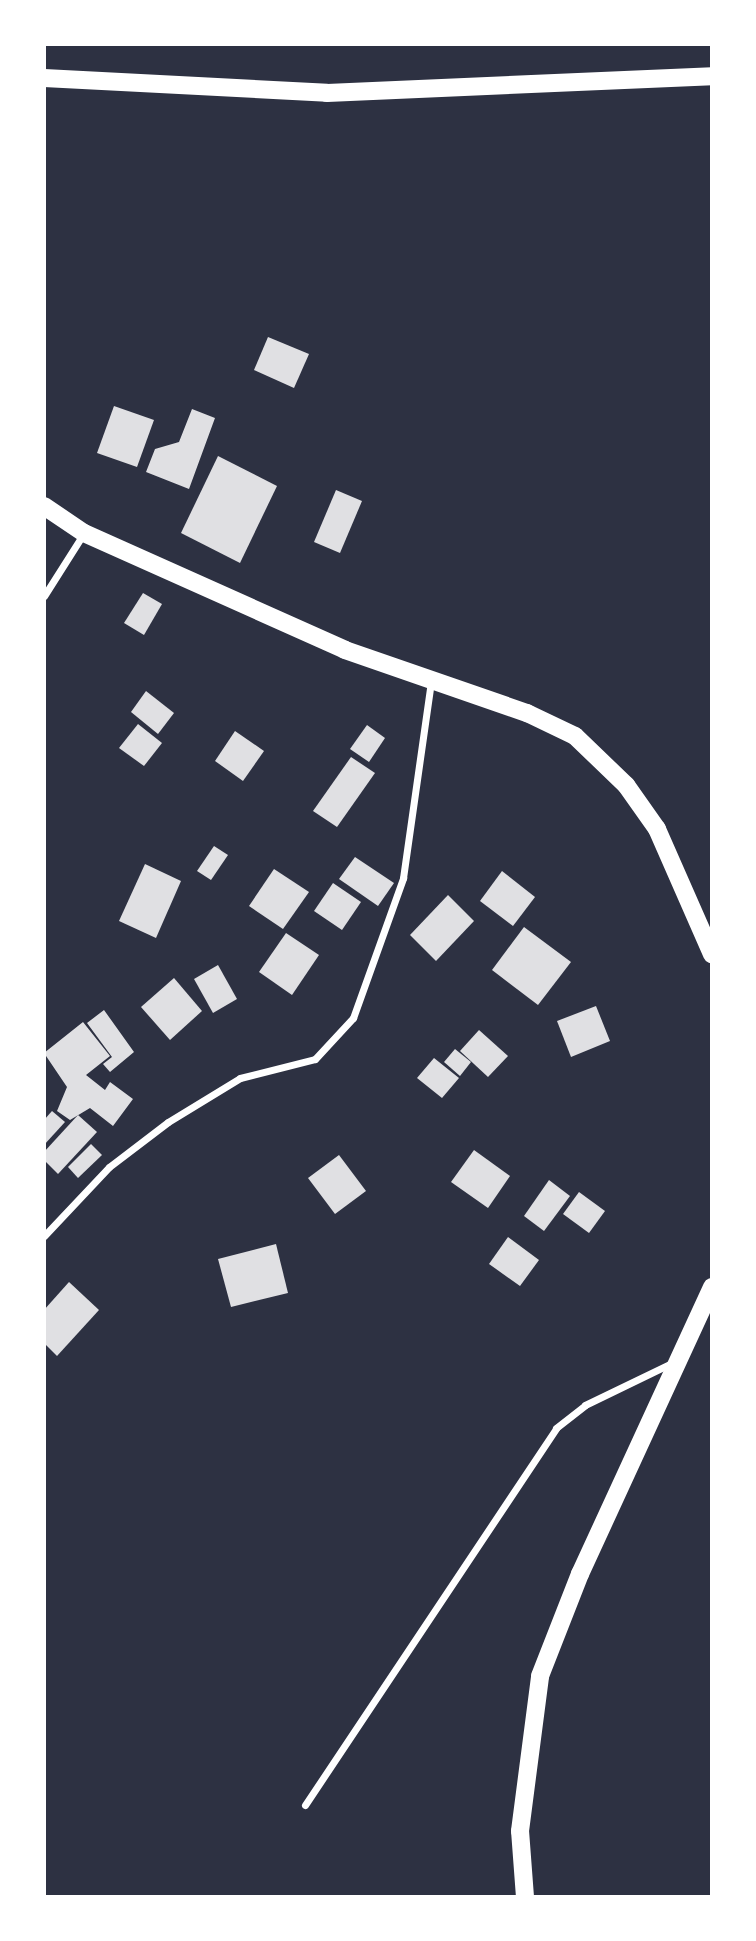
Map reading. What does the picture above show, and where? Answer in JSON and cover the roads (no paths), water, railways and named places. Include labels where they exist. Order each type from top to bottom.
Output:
[{"type":"main road","points":[[44,78],[327,93],[712,76]]},
{"type":"main road","points":[[44,506],[85,533],[345,650],[431,677],[575,736],[626,785],[657,829],[712,954]]},
{"type":"main road","points":[[525,1897],[520,1831],[540,1676],[580,1574],[712,1287]]},
{"type":"street","points":[[44,596],[85,533]]},
{"type":"street","points":[[44,1236],[109,1167],[169,1122],[240,1078],[315,1059],[353,1018],[403,878],[431,677]]},
{"type":"street","points":[[305,1805],[556,1428],[585,1405],[678,1360]]}]
